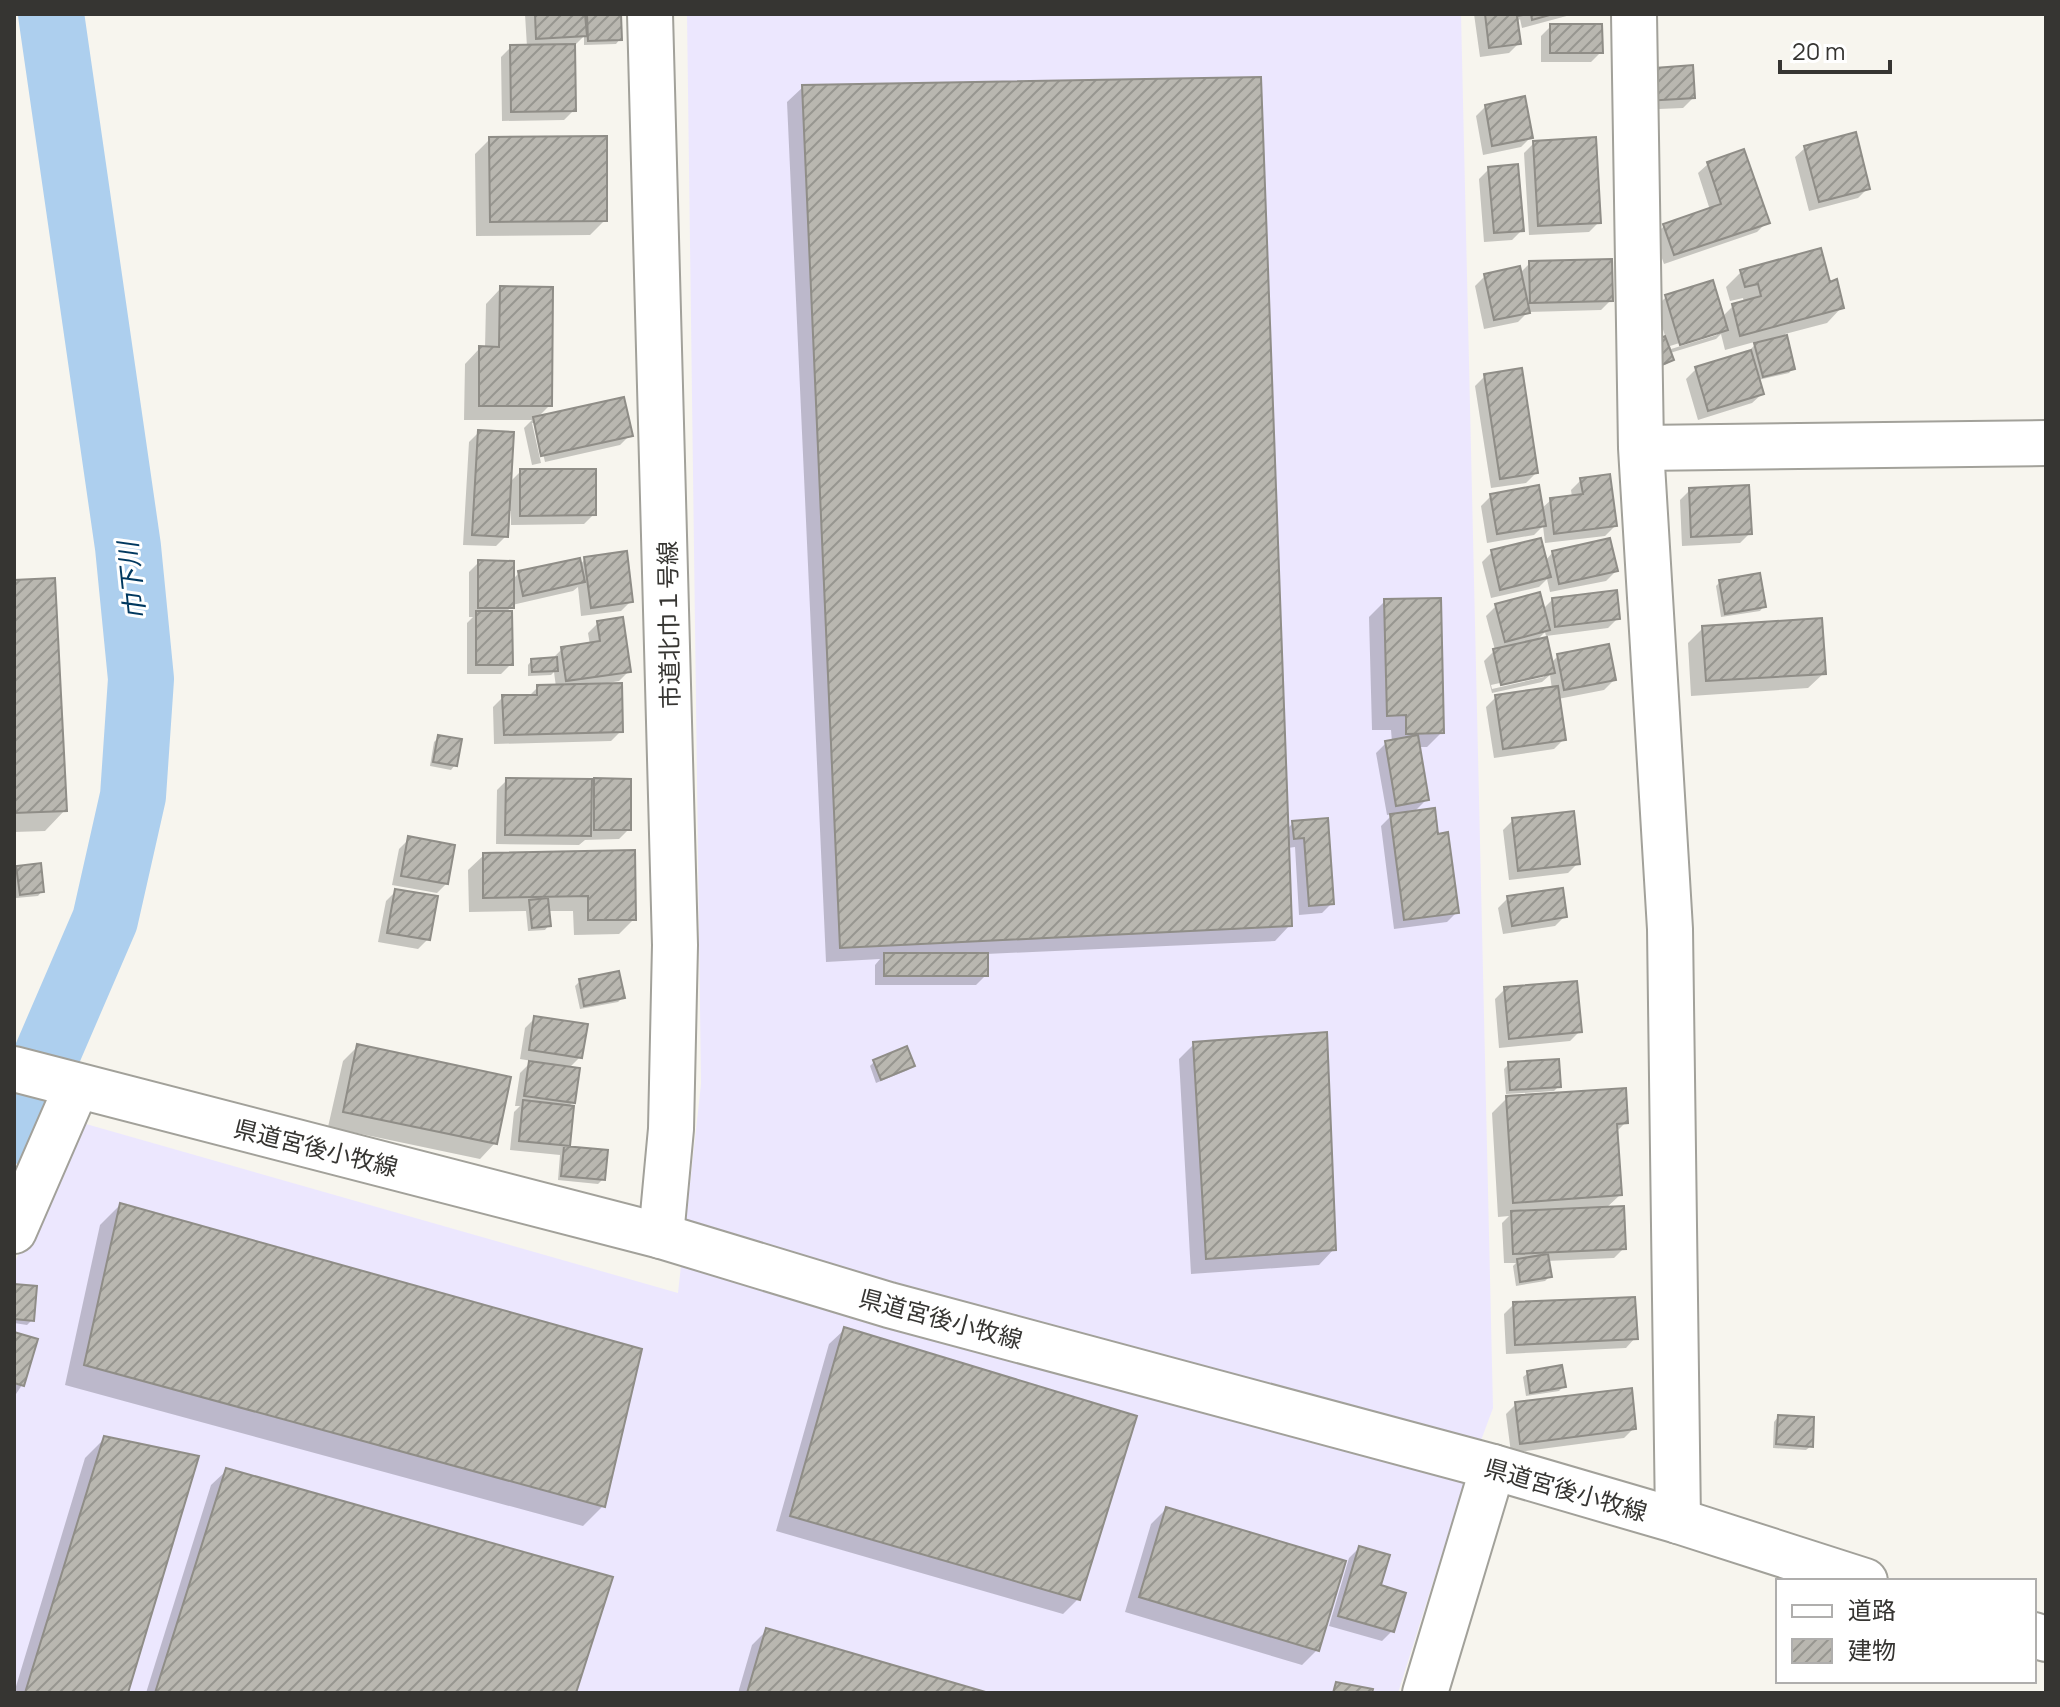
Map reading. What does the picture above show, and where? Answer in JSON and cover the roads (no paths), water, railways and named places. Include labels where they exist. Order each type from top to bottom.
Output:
[{"type":"street","name":"市道北巾１号線","points":[[650,14],[675,945],[671,1129],[661,1236]]},
{"type":"street","points":[[1634,14],[1641,448],[1670,929],[1678,1521]]},
{"type":"street","points":[[1641,448],[2046,443]]},
{"type":"street","name":"県道宮後小牧線","points":[[16,1069],[661,1236],[889,1305],[1493,1467],[1678,1521],[1859,1579]]},
{"type":"street","points":[[14,1231],[77,1086]]},
{"type":"street","points":[[1425,1693],[1493,1467]]},
{"type":"waterway","name":"巾下川","points":[[14,1131],[105,920],[133,796],[141,679],[128,547],[51,14]]}]
